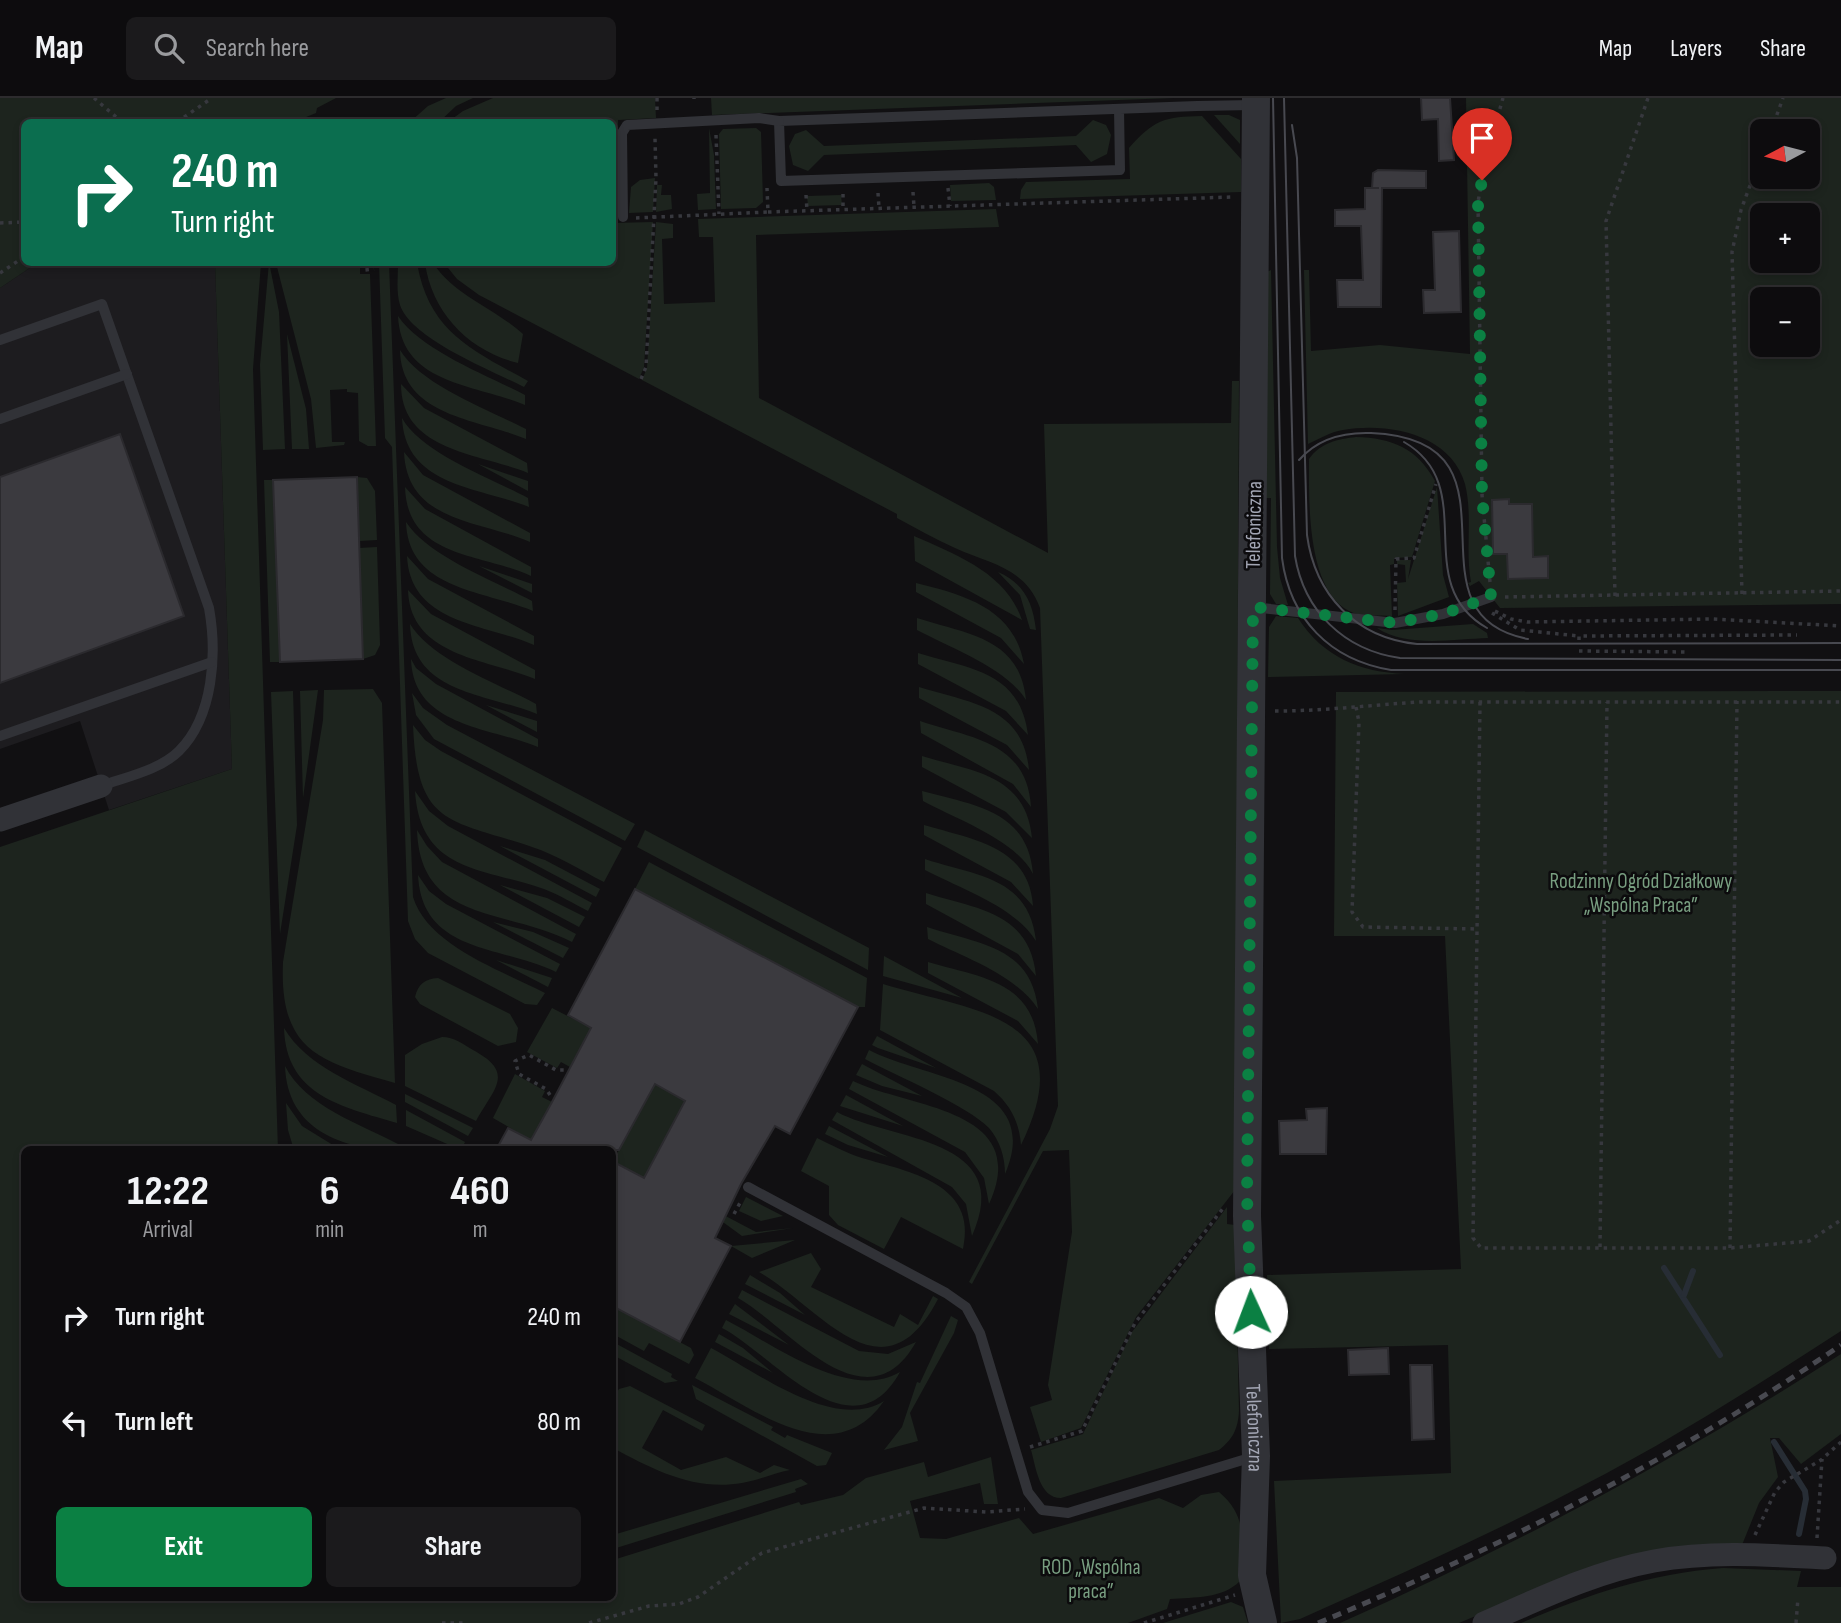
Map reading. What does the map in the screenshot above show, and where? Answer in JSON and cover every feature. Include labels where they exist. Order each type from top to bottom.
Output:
[{"type":"street","name":"Telefoniczna","points":[[1256,102],[1247,1196],[1256,1456],[1252,1545],[1254,1592],[1263,1623]]},
{"type":"street","points":[[0,820],[101,786]]},
{"type":"street","points":[[1484,1623],[1571,1586],[1624,1569],[1680,1558],[1748,1554],[1826,1558]]},
{"type":"lane","points":[[623,216],[624,128],[632,124],[759,118],[779,121],[1256,102]]},
{"type":"lane","points":[[779,121],[781,181],[1120,170],[1119,109]]},
{"type":"lane","points":[[0,340],[102,304],[209,608],[214,634],[212,662],[206,698],[194,731],[179,751],[159,765],[101,786]]},
{"type":"lane","points":[[0,419],[127,374]]},
{"type":"lane","points":[[1253,607],[1395,623],[1443,614],[1487,599]]},
{"type":"lane","points":[[0,736],[212,662]]},
{"type":"lane","points":[[748,1187],[960,1302],[980,1332],[1014,1450],[1028,1492],[1038,1507],[1055,1514],[1068,1513],[1256,1456]]},
{"type":"path","points":[[94,98],[118,119]]},
{"type":"path","points":[[181,119],[212,98]]},
{"type":"path","points":[[641,379],[646,368],[657,98]]},
{"type":"path","points":[[1503,98],[1486,158],[1478,202],[1482,495],[1487,599],[1492,613],[1511,627],[1544,635],[1579,638],[1797,635]]},
{"type":"path","points":[[1615,596],[1606,222],[1648,98]]},
{"type":"path","points":[[1775,119],[1783,98]]},
{"type":"path","points":[[712,119],[716,126],[719,214]]},
{"type":"path","points":[[767,183],[768,212]]},
{"type":"path","points":[[1742,594],[1732,252],[1741,210],[1750,186]]},
{"type":"path","points":[[947,188],[950,206]]},
{"type":"path","points":[[913,189],[914,207]]},
{"type":"path","points":[[878,190],[879,208]]},
{"type":"path","points":[[843,192],[843,210]]},
{"type":"path","points":[[806,193],[807,211]]},
{"type":"path","points":[[623,216],[1245,197]]},
{"type":"path","points":[[0,223],[21,222]]},
{"type":"path","points":[[0,273],[21,259]]},
{"type":"path","points":[[365,266],[365,270],[374,269]]},
{"type":"path","points":[[1395,623],[1396,559],[1414,558],[1436,484]]},
{"type":"path","points":[[1487,599],[1841,591]]},
{"type":"path","points":[[1487,599],[1503,616],[1527,622],[1713,619],[1841,626]]},
{"type":"path","points":[[1579,652],[1688,652]]},
{"type":"path","points":[[1730,1248],[1737,701]]},
{"type":"path","points":[[1252,711],[1336,711],[1420,702],[1841,702]]},
{"type":"path","points":[[1480,702],[1473,1238],[1481,1248],[1730,1248],[1809,1241],[1841,1220]]},
{"type":"path","points":[[1600,1247],[1607,702]]},
{"type":"path","points":[[1356,707],[1359,722],[1352,912],[1356,921],[1363,927],[1478,929]]},
{"type":"path","points":[[550,1095],[546,1089],[519,1074],[515,1061],[529,1055],[556,1070],[564,1070]]},
{"type":"path","points":[[1014,1450],[1082,1431],[1135,1323],[1232,1197],[1247,1196]]},
{"type":"path","points":[[734,1214],[739,1204]]},
{"type":"path","points":[[1748,1554],[1761,1519],[1784,1482],[1822,1459],[1841,1443]]},
{"type":"path","points":[[1822,1459],[1818,1533],[1826,1558]]},
{"type":"path","points":[[589,1623],[649,1606],[680,1604],[698,1597],[762,1553],[924,1508],[986,1512],[1038,1507]]},
{"type":"path","points":[[1144,1623],[1208,1601],[1254,1592]]},
{"type":"path","points":[[1796,1623],[1798,1598]]},
{"type":"path","points":[[442,1623],[464,1623]]},
{"type":"shaded area","points":[[33,266],[215,266],[232,769],[109,810],[80,721],[0,749],[0,288]]},
{"type":"green space","points":[[0,98],[336,98],[317,108],[316,113],[301,119],[21,119],[21,266],[33,266],[0,288]]},
{"type":"green space","points":[[446,98],[473,98],[456,106],[442,119],[413,119],[428,106]]},
{"type":"green space","points":[[493,98],[655,98],[656,118],[618,120],[616,207],[616,119],[452,119],[463,111]]},
{"type":"green space","points":[[711,98],[1174,98],[712,115]]},
{"type":"green space","points":[[1466,98],[1841,98],[1841,604],[1500,608],[1479,581],[1470,586],[1468,583],[1471,582],[1465,484],[1458,467],[1446,453],[1416,435],[1379,428],[1338,431],[1308,444],[1304,270],[1309,270],[1311,351],[1380,345],[1470,354]]},
{"type":"green space","points":[[1214,115],[1229,115],[1240,120],[1240,144]]},
{"type":"green space","points":[[1202,116],[1241,159],[1241,192],[1020,199],[1026,182],[1130,179],[1129,148],[1146,131],[1169,119]]},
{"type":"green space","points":[[1093,120],[1106,125],[1111,135],[1107,154],[1091,162],[1076,145],[824,155],[808,171],[793,165],[789,146],[795,134],[806,130],[824,146],[1076,136]]},
{"type":"green space","points":[[709,128],[714,155],[716,209],[698,210],[697,194],[710,193]]},
{"type":"green space","points":[[756,128],[761,132],[763,202],[756,208],[721,209],[719,134],[723,129]]},
{"type":"green space","points":[[655,178],[653,212],[629,213],[631,187],[640,180]]},
{"type":"green space","points":[[989,183],[994,187],[996,200],[951,201],[950,185]]},
{"type":"green space","points":[[657,185],[662,185],[661,195],[671,195],[672,209],[656,212]]},
{"type":"green space","points":[[841,195],[842,205],[808,206],[807,196]]},
{"type":"green space","points":[[996,209],[999,227],[756,235],[759,398],[1048,553],[1044,424],[1231,423],[1232,381],[1239,381],[1235,1190],[1136,1317],[1081,1428],[1041,1442],[1030,1407],[1052,1400],[1048,1385],[1072,1232],[1069,1150],[1043,1151],[972,1284],[969,1282],[1050,1129],[1058,1106],[1040,608],[1033,594],[1016,575],[933,537],[897,518],[897,514],[642,380],[647,368],[656,222],[673,224],[673,238],[662,239],[664,304],[715,302],[713,237],[699,237],[698,219]]},
{"type":"green space","points":[[653,222],[644,367],[639,379],[479,295],[457,279],[446,266],[616,266],[616,223]]},
{"type":"green space","name":"ROD „Wspólna praca”","points":[[215,266],[261,266],[253,369],[278,1146],[21,1146],[21,1601],[616,1601],[616,1559],[799,1502],[801,1505],[843,1495],[866,1478],[924,1462],[928,1477],[991,1457],[998,1504],[984,1504],[980,1483],[910,1501],[920,1538],[946,1539],[1019,1518],[1033,1534],[1159,1498],[1183,1508],[1201,1495],[1219,1492],[1229,1502],[1240,1522],[1240,1581],[1217,1594],[1170,1599],[1167,1609],[1128,1623],[0,1623],[0,847],[232,769]]},
{"type":"green space","points":[[270,266],[279,312],[285,449],[263,450],[260,365]]},
{"type":"green space","points":[[277,266],[360,266],[360,274],[370,274],[376,446],[368,446],[359,441],[358,393],[347,392],[347,389],[330,390],[332,442],[345,442],[344,445],[316,448],[311,399]]},
{"type":"green space","points":[[379,266],[389,266],[413,897],[421,914],[434,930],[450,943],[489,966],[545,993],[537,1005],[525,1004],[428,953],[415,939],[408,921],[392,447],[385,438]]},
{"type":"green space","points":[[398,266],[418,266],[423,287],[443,322],[471,348],[528,381],[524,387],[454,353],[420,330],[407,318],[400,305]]},
{"type":"green space","points":[[426,266],[435,266],[453,285],[523,334],[518,363],[500,357],[469,339],[445,313],[429,281]]},
{"type":"green space","points":[[1271,270],[1277,547],[1280,578],[1288,605],[1276,604],[1270,594],[1271,498],[1264,498],[1267,272]]},
{"type":"green space","points":[[398,316],[409,329],[439,351],[525,395],[525,405],[444,379],[427,369],[412,356],[402,339]]},
{"type":"green space","points":[[287,334],[306,409],[309,449],[292,449]]},
{"type":"green space","points":[[400,350],[410,363],[439,385],[526,429],[526,439],[466,420],[428,402],[414,389],[404,372]]},
{"type":"green space","points":[[401,384],[424,408],[527,463],[528,473],[467,454],[429,437],[414,424],[404,407]]},
{"type":"green space","points":[[402,418],[411,431],[425,443],[459,464],[528,498],[529,507],[448,481],[431,471],[416,458],[406,441]]},
{"type":"green space","points":[[1356,437],[1381,440],[1402,447],[1420,460],[1435,481],[1412,557],[1394,558],[1394,564],[1390,565],[1392,616],[1364,615],[1349,611],[1335,600],[1317,564],[1310,519],[1309,459],[1318,449],[1330,443]]},
{"type":"green space","points":[[404,452],[423,475],[530,533],[530,542],[469,523],[432,506],[418,493],[408,475]]},
{"type":"green space","points":[[478,464],[528,481],[528,491]]},
{"type":"green space","points":[[357,477],[367,478],[375,491],[377,540],[359,541]]},
{"type":"green space","points":[[264,480],[273,480],[280,662],[270,662]]},
{"type":"green space","points":[[405,487],[425,509],[531,567],[531,576],[451,550],[433,541],[419,528],[409,511]]},
{"type":"green space","points":[[1437,487],[1443,575],[1449,597],[1398,616],[1397,583],[1406,582],[1405,565],[1397,564],[1397,560],[1411,560],[1408,579]]},
{"type":"green space","points":[[406,522],[416,535],[446,557],[532,601],[533,611],[472,592],[434,575],[420,562],[410,544]]},
{"type":"green space","points":[[914,536],[963,559],[992,578],[1015,604],[1022,620],[915,561]]},
{"type":"green space","points":[[377,547],[380,645],[375,655],[363,659],[359,548]]},
{"type":"green space","points":[[407,556],[428,579],[534,636],[534,645],[474,626],[436,609],[421,596],[411,578]]},
{"type":"green space","points":[[479,566],[532,584],[532,593]]},
{"type":"green space","points":[[998,572],[1014,582],[1026,595],[1036,630],[1030,629],[1020,595]]},
{"type":"green space","points":[[916,583],[969,599],[998,617],[1010,629],[1024,664],[1001,638],[916,592]]},
{"type":"green space","points":[[408,590],[431,614],[535,670],[535,679],[475,660],[437,642],[422,629],[412,612]]},
{"type":"green space","points":[[1276,616],[1298,618],[1319,643],[1344,660],[1373,670],[1405,674],[1268,677],[1269,627]]},
{"type":"green space","points":[[917,618],[971,634],[1002,651],[1022,679],[1026,700],[1005,678],[992,669],[917,630]]},
{"type":"green space","points":[[410,624],[420,637],[450,660],[536,704],[537,714],[475,695],[438,678],[424,665],[414,647]]},
{"type":"green space","points":[[1473,624],[1487,633],[1488,638],[1416,640],[1389,634],[1377,628],[1392,630]]},
{"type":"green space","points":[[918,653],[974,669],[1003,685],[1015,697],[1028,735],[1006,711],[918,664]]},
{"type":"green space","points":[[411,659],[416,668],[436,684],[538,739],[538,747],[457,721],[439,711],[425,699],[415,681]]},
{"type":"green space","points":[[919,687],[975,703],[1005,720],[1016,732],[1025,749],[1029,770],[1007,745],[919,698]]},
{"type":"green space","points":[[373,689],[382,703],[395,1083],[345,1068],[309,1048],[297,1034],[288,1015],[284,992],[283,962],[323,720],[324,690]]},
{"type":"green space","points":[[318,690],[303,798],[300,691]]},
{"type":"green space","points":[[293,691],[297,825],[280,934],[271,692]]},
{"type":"green space","name":"Rodzinny Ogród Działkowy „Wspólna Praca”","points":[[1841,691],[1841,1331],[1680,1432],[1580,1487],[1406,1571],[1300,1619],[1281,1623],[1274,1481],[1451,1473],[1448,1345],[1269,1349],[1267,1275],[1461,1269],[1445,936],[1334,936],[1336,692]]},
{"type":"green space","points":[[412,693],[423,708],[447,725],[635,824],[625,841],[434,739],[416,715]]},
{"type":"green space","points":[[486,705],[537,721],[537,732]]},
{"type":"green space","points":[[920,721],[976,738],[1007,755],[1019,768],[1027,785],[1031,807],[1013,784],[921,733]]},
{"type":"green space","points":[[413,725],[425,740],[441,751],[622,848],[604,882],[550,854],[459,823],[443,814],[431,801],[422,783]]},
{"type":"green space","points":[[922,756],[977,772],[1007,788],[1019,800],[1028,817],[1032,838],[1006,812],[922,767]]},
{"type":"green space","points":[[415,791],[429,811],[448,826],[592,903],[588,911],[544,889],[459,863],[442,853],[429,838],[420,818]]},
{"type":"green space","points":[[922,791],[978,807],[1009,823],[1021,836],[1029,853],[1033,874],[1025,862],[999,841],[923,801]]},
{"type":"green space","points":[[924,825],[978,841],[1009,857],[1021,870],[1029,886],[1033,906],[1011,882],[924,835]]},
{"type":"green space","points":[[417,830],[442,862],[576,934],[572,942],[547,931],[471,908],[450,898],[433,882],[422,860]]},
{"type":"green space","points":[[645,830],[869,948],[868,970],[637,847]]},
{"type":"green space","points":[[500,846],[545,860],[600,889],[596,897]]},
{"type":"green space","points":[[925,859],[980,875],[1011,891],[1023,903],[1036,941],[1001,908],[925,870]]},
{"type":"green space","points":[[649,862],[867,978],[865,1007],[858,1007],[635,889]]},
{"type":"green space","points":[[418,875],[429,891],[446,904],[560,964],[556,972],[468,943],[449,933],[434,920],[423,901]]},
{"type":"green space","points":[[500,885],[547,898],[585,917],[579,927]]},
{"type":"green space","points":[[926,893],[982,909],[1012,926],[1023,938],[1032,955],[1036,976],[1018,954],[926,904]]},
{"type":"green space","points":[[493,922],[533,932],[569,948],[563,958]]},
{"type":"green space","points":[[927,927],[999,950],[1013,959],[1025,972],[1033,988],[1038,1009],[1002,976],[928,939]]},
{"type":"green space","points":[[884,956],[962,998],[883,976]]},
{"type":"green space","points":[[496,960],[552,978],[548,987]]},
{"type":"green space","points":[[928,962],[983,978],[1014,994],[1026,1006],[1034,1023],[1038,1044],[1018,1021],[928,973]]},
{"type":"green space","points":[[438,978],[510,1014],[518,1028],[516,1042],[498,1046],[420,1004],[415,997],[420,986],[426,981]]},
{"type":"green space","points":[[883,984],[984,1013],[1010,1026],[1029,1044],[1039,1069],[1037,1102],[1021,1145],[1013,1115],[994,1091],[880,1030]]},
{"type":"green space","points":[[552,1008],[591,1028],[570,1067],[561,1062],[557,1068],[527,1052]]},
{"type":"green space","points":[[284,1028],[294,1042],[319,1064],[396,1105],[397,1123],[338,1104],[306,1084],[287,1051]]},
{"type":"green space","points":[[877,1036],[936,1068],[872,1045]]},
{"type":"green space","points":[[442,1037],[458,1041],[486,1058],[498,1074],[494,1090],[476,1121],[405,1086],[405,1055],[422,1044]]},
{"type":"green space","points":[[869,1050],[946,1077],[972,1088],[994,1102],[1008,1119],[1013,1143],[1005,1174],[1001,1149],[989,1128],[965,1110],[865,1059]]},
{"type":"green space","points":[[862,1064],[922,1096],[882,1086],[856,1075]]},
{"type":"green space","points":[[285,1066],[294,1080],[320,1103],[398,1146],[357,1146],[322,1132],[307,1121],[288,1088]]},
{"type":"green space","points":[[515,1074],[545,1091],[542,1097],[552,1102],[531,1140],[493,1118]]},
{"type":"green space","points":[[853,1081],[932,1106],[980,1130],[994,1148],[998,1172],[989,1204],[984,1178],[965,1152],[849,1089]]},
{"type":"green space","points":[[655,1084],[685,1101],[644,1178],[616,1163],[616,1156]]},
{"type":"green space","points":[[405,1094],[473,1128],[468,1136],[405,1102]]},
{"type":"green space","points":[[846,1095],[903,1126],[840,1106]]},
{"type":"green space","points":[[286,1103],[302,1126],[334,1146],[293,1146],[288,1130]]},
{"type":"green space","points":[[406,1110],[465,1142],[463,1146],[452,1146],[406,1126]]},
{"type":"green space","points":[[837,1112],[942,1148],[963,1161],[977,1179],[981,1203],[972,1236],[966,1204],[952,1187],[832,1120]]},
{"type":"green space","points":[[829,1126],[888,1157],[848,1145],[825,1134]]},
{"type":"green space","points":[[817,1138],[856,1156],[900,1169],[936,1184],[950,1195],[960,1209],[965,1227],[963,1249],[901,1217],[884,1249],[838,1225],[829,1215],[829,1186],[801,1171]]},
{"type":"green space","points":[[746,1197],[783,1216],[761,1221],[739,1211]]},
{"type":"green space","points":[[1227,1207],[1227,1224],[1235,1225],[1239,1411],[1231,1438],[1219,1450],[1061,1498],[1054,1497],[1043,1487],[1031,1450],[1083,1434],[1132,1332]]},
{"type":"green space","points":[[718,1212],[756,1232],[793,1228],[742,1236],[716,1217]]},
{"type":"green space","points":[[795,1240],[752,1258],[731,1246]]},
{"type":"green space","points":[[811,1253],[821,1269],[811,1287],[894,1327],[900,1314],[918,1325],[933,1296],[938,1299],[917,1330],[895,1344],[873,1346],[851,1338],[828,1324],[759,1272]]},
{"type":"green space","points":[[750,1275],[780,1293],[805,1315],[745,1284]]},
{"type":"green space","points":[[742,1290],[859,1351],[888,1354],[916,1342],[896,1367],[874,1376],[851,1374],[827,1364],[738,1298]]},
{"type":"green space","points":[[735,1304],[789,1345],[729,1314]]},
{"type":"green space","points":[[616,1308],[691,1348],[694,1355],[689,1364],[649,1343],[644,1351],[616,1336]]},
{"type":"green space","points":[[951,1316],[958,1320],[954,1333],[910,1413],[918,1441],[884,1450],[902,1427],[917,1382],[920,1383]]},
{"type":"green space","points":[[726,1320],[788,1355],[835,1375],[858,1380],[880,1379],[900,1372],[881,1396],[859,1405],[836,1403],[811,1392],[722,1328]]},
{"type":"green space","points":[[719,1334],[743,1348],[773,1373],[715,1342]]},
{"type":"green space","points":[[616,1344],[672,1374],[671,1377],[678,1381],[665,1383],[616,1357]]},
{"type":"green space","points":[[711,1348],[796,1395],[819,1404],[842,1409],[864,1409],[884,1401],[864,1422],[841,1432],[817,1434],[792,1428],[767,1418],[695,1378]]},
{"type":"green space","points":[[1841,1354],[1841,1434],[1801,1464],[1779,1438],[1770,1438],[1778,1477],[1759,1503],[1742,1545],[1573,1575],[1459,1623],[1340,1623],[1470,1563],[1596,1498],[1720,1429]]},
{"type":"green space","points":[[692,1385],[773,1427],[771,1430],[785,1438],[787,1435],[832,1453],[826,1465],[817,1466],[696,1399]]},
{"type":"green space","points":[[630,1386],[705,1425],[702,1431],[663,1410],[642,1448],[681,1470],[726,1457],[760,1473],[774,1465],[790,1470],[724,1485],[691,1481],[659,1471],[616,1450],[616,1393],[619,1389]]},
{"type":"green space","points":[[801,1479],[808,1484],[795,1489],[796,1492],[616,1548],[616,1534]]},
{"type":"green space","points":[[1723,1568],[1801,1571],[1797,1587],[1841,1587],[1841,1623],[1521,1623],[1571,1603],[1644,1580]]},
{"type":"green space","points":[[1231,1602],[1243,1607],[1248,1623],[1163,1623]]},
{"type":"building","points":[[1421,98],[1450,98],[1454,160],[1439,161],[1438,119],[1422,120]]},
{"type":"building","points":[[1378,170],[1426,171],[1426,188],[1382,188],[1381,307],[1338,307],[1337,280],[1363,280],[1361,226],[1335,226],[1335,210],[1365,209],[1365,188],[1372,188],[1373,173]]},
{"type":"building","points":[[1459,231],[1461,312],[1424,313],[1423,290],[1435,290],[1433,232]]},
{"type":"building","points":[[120,434],[184,616],[0,683],[0,477]]},
{"type":"building","points":[[357,477],[363,659],[280,662],[273,480]]},
{"type":"building","points":[[1509,499],[1509,504],[1532,504],[1533,557],[1548,556],[1548,578],[1508,579],[1507,554],[1493,554],[1492,500]]},
{"type":"building","points":[[635,889],[858,1007],[790,1134],[775,1126],[741,1184],[715,1238],[731,1246],[680,1342],[616,1308],[616,1163],[644,1178],[685,1101],[655,1084],[619,1150],[616,1150],[616,1146],[498,1146],[508,1128],[531,1140],[552,1102],[591,1028],[568,1015]]},
{"type":"building","points":[[1327,1108],[1326,1154],[1280,1154],[1279,1121],[1307,1120],[1306,1109]]},
{"type":"building","points":[[1388,1348],[1389,1374],[1349,1375],[1348,1350]]},
{"type":"building","points":[[1410,1365],[1432,1365],[1434,1439],[1412,1440]]},
{"type":"waterway","points":[[1664,1268],[1720,1355]]},
{"type":"waterway","points":[[1684,1295],[1693,1271]]},
{"type":"waterway","points":[[1774,1442],[1805,1491],[1799,1534]]},
{"type":"tram line","points":[[1273,98],[1282,558],[1286,580],[1294,600],[1317,633],[1349,657],[1391,670],[1841,670]]},
{"type":"tram line","points":[[1284,98],[1295,556],[1307,594],[1330,625],[1361,646],[1400,658],[1841,660]]},
{"type":"tram line","points":[[1292,125],[1297,158],[1307,535],[1319,576],[1342,610],[1375,633],[1417,644],[1841,643]]},
{"type":"tram line","points":[[1299,460],[1314,446],[1351,434],[1371,433],[1420,443],[1447,465],[1459,495],[1464,565],[1471,597],[1490,623],[1528,639]]},
{"type":"tram line","points":[[1404,442],[1427,461],[1439,484],[1452,586],[1464,609],[1487,628]]},
{"type":"railway","points":[[1318,1623],[1454,1564],[1587,1498],[1716,1425],[1841,1345]]},
{"type":"route","points":[[1251,1312],[1247,1196],[1253,607],[1395,623],[1443,614],[1491,597],[1482,495],[1478,202],[1482,180]]}]
